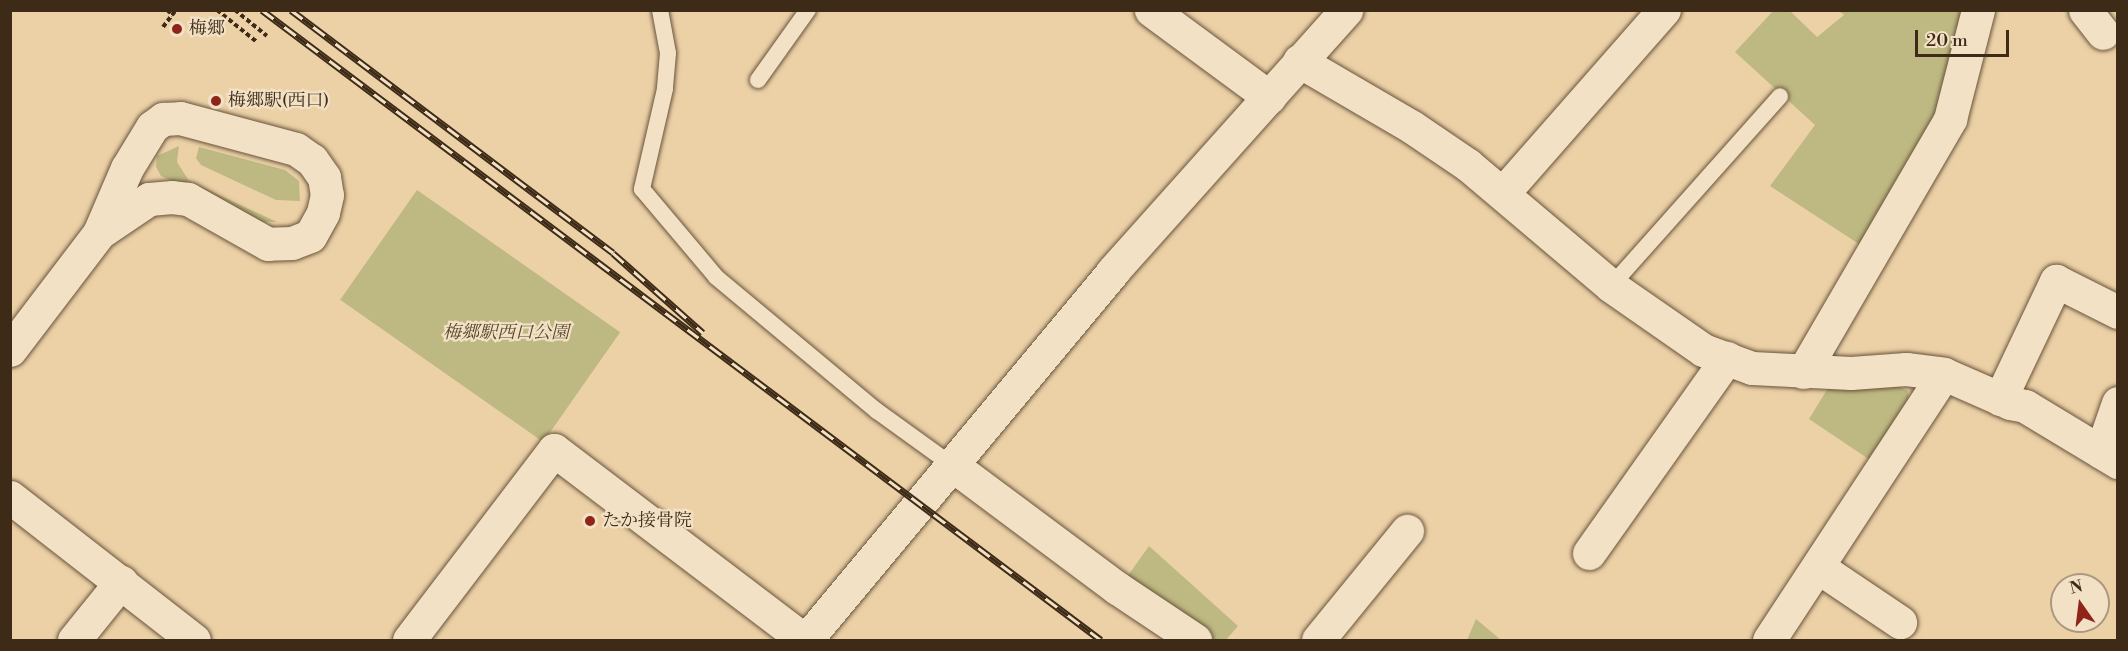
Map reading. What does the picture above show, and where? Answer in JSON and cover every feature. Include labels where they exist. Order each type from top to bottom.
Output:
[{"type":"street","points":[[1151,10],[1269,97]]},
{"type":"street","points":[[409,640],[554,450],[805,640],[1113,271],[1346,10]]},
{"type":"street","points":[[1503,193],[1664,10]]},
{"type":"street","points":[[1803,372],[1950,119],[1978,10]]},
{"type":"street","points":[[1299,61],[1412,127],[1503,193],[1611,286],[1677,335],[1703,350],[1752,368],[1803,372],[1906,369],[1944,374],[2000,399],[2025,406],[2109,457],[2118,403]]},
{"type":"street","points":[[10,350],[99,233],[127,168],[152,127],[163,119],[180,118],[296,149],[312,160],[324,177],[327,195],[323,213],[309,236],[292,243],[268,244],[188,199],[172,197],[149,199],[99,233]]},
{"type":"street","points":[[2000,399],[2056,281],[2118,312]]},
{"type":"street","points":[[1589,553],[1727,358]]},
{"type":"street","points":[[1769,640],[1944,374]]},
{"type":"street","points":[[952,465],[1117,588],[1195,640]]},
{"type":"street","points":[[10,497],[194,640]]},
{"type":"street","points":[[1318,640],[1407,531]]},
{"type":"street","points":[[1818,567],[1900,622]]},
{"type":"street","points":[[74,640],[121,582]]},
{"type":"lane","points":[[660,10],[668,53],[665,88],[642,189],[716,277],[877,411],[952,465]]},
{"type":"lane","points":[[758,80],[808,10]]},
{"type":"lane","points":[[1611,286],[1780,96]]},
{"type":"path","points":[[163,27],[174,13],[167,10]]},
{"type":"path","points":[[217,10],[257,42]]},
{"type":"path","points":[[235,10],[267,36]]},
{"type":"green space","points":[[1773,11],[1790,11],[1817,37],[1844,15],[1839,11],[1965,11],[1938,110],[1862,246],[1770,186],[1815,125],[1735,52]]},
{"type":"green space","points":[[179,146],[177,162],[189,181],[277,222],[258,222],[161,176],[156,167],[157,156]]},
{"type":"green space","points":[[199,147],[285,170],[299,181],[300,201],[276,200],[201,165],[196,158]]},
{"type":"green space","name":"梅郷駅西口公園","points":[[417,190],[620,332],[543,442],[340,300]]},
{"type":"green space","points":[[1896,385],[1908,391],[1909,399],[1873,462],[1809,419],[1828,388]]},
{"type":"green space","points":[[1149,546],[1238,626],[1226,640],[1206,640],[1122,584]]},
{"type":"green space","points":[[1476,619],[1501,640],[1467,640]]},
{"type":"railway","points":[[262,10],[1101,640]]},
{"type":"railway","points":[[291,10],[613,253],[703,333]]},
{"type":"place","name":"梅郷","points":[[177,29]]},
{"type":"place","name":"梅郷駅(西口)","points":[[216,101]]},
{"type":"place","name":"たか接骨院","points":[[590,521]]}]
